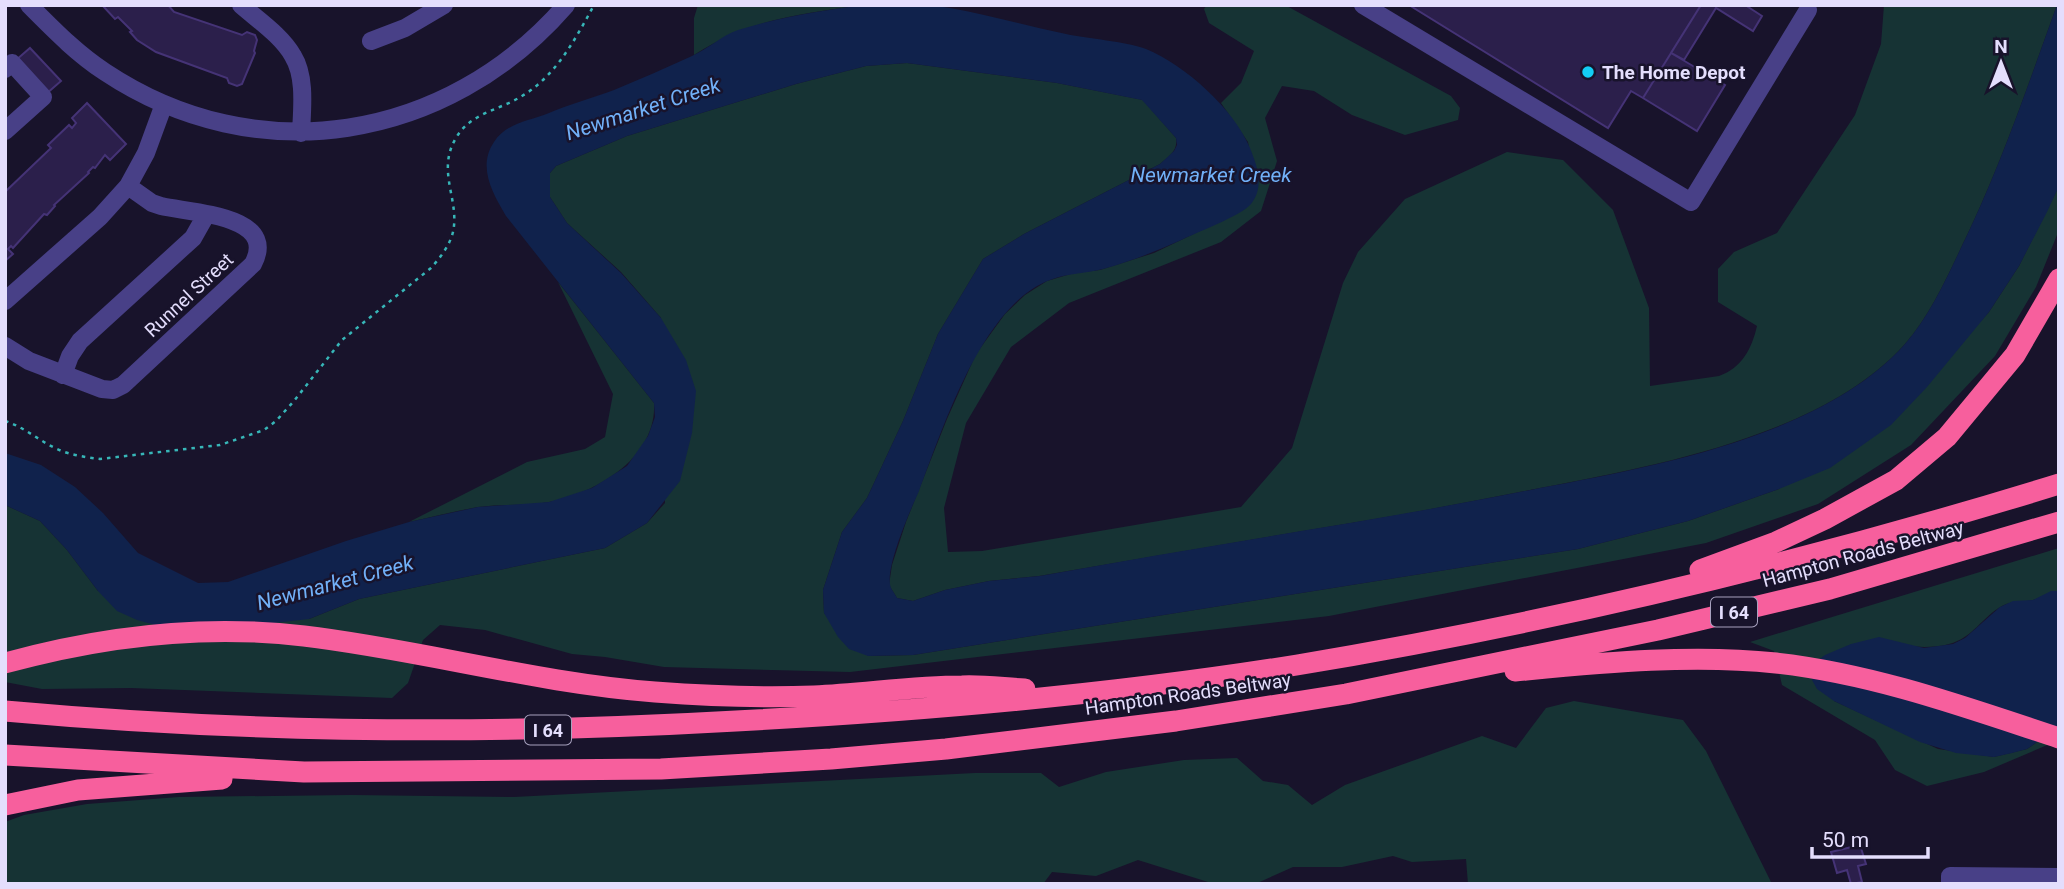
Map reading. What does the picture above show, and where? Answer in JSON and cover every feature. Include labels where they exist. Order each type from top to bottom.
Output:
[{"type":"highway","points":[[1601,606],[1776,542],[1896,480],[1947,437],[2015,355],[2059,279]]},
{"type":"highway","name":"Hampton Roads Beltway","points":[[1090,693],[1293,666],[1601,606],[1828,551],[2059,484]]},
{"type":"highway","name":"Hampton Roads Beltway","points":[[304,772],[661,769],[946,749],[1176,721],[1346,694],[1658,630],[1906,568],[2059,522]]},
{"type":"highway","points":[[5,663],[98,641],[144,635],[218,632],[303,636],[607,687],[696,695],[812,696],[962,685],[1090,693]]},
{"type":"highway","points":[[1405,681],[1623,661],[1752,662],[1876,680],[2059,738]]},
{"type":"highway","name":"I 64","points":[[5,711],[219,726],[543,730],[908,711],[1090,693]]},
{"type":"highway","name":"I 64","points":[[5,755],[304,772]]},
{"type":"highway","points":[[5,805],[78,790],[145,787],[304,772]]},
{"type":"street","points":[[29,5],[69,45],[106,73],[164,104],[224,124],[301,133],[374,123],[451,95],[475,83],[515,56],[560,7]]},
{"type":"street","points":[[242,5],[280,40],[295,60],[301,88],[301,133]]},
{"type":"street","points":[[371,41],[405,28],[444,5]]},
{"type":"street","points":[[1363,5],[1691,201],[1806,7]]},
{"type":"street","points":[[5,69],[12,63],[43,97],[5,131]]},
{"type":"street","points":[[5,301],[100,216],[128,186],[146,153],[164,104]]},
{"type":"street","name":"Runnel Street","points":[[5,346],[29,361],[102,389],[118,388],[249,269],[258,252],[254,233],[237,222],[152,203],[128,186]]},
{"type":"street","points":[[63,374],[80,341],[192,238],[206,215]]},
{"type":"street","points":[[1950,884],[1950,876],[1993,880],[2059,877]]},
{"type":"path","points":[[5,421],[55,448],[81,457],[119,459],[144,453],[220,445],[264,430],[294,401],[342,340],[441,257],[453,235],[454,220],[448,168],[449,155],[459,132],[481,115],[523,96],[546,76],[566,52],[594,5]]},
{"type":"green space","points":[[698,5],[863,5],[796,15],[755,26],[735,33],[694,55],[694,18]]},
{"type":"green space","points":[[1207,5],[1285,5],[1451,96],[1460,108],[1458,120],[1405,135],[1352,115],[1314,91],[1282,86],[1265,118],[1277,161],[1261,211],[1221,242],[1069,303],[1011,347],[966,423],[944,508],[948,552],[982,551],[1241,507],[1292,448],[1343,283],[1358,252],[1405,199],[1507,152],[1563,160],[1613,210],[1649,308],[1650,386],[1719,376],[1734,368],[1745,356],[1757,326],[1718,302],[1718,269],[1734,252],[1777,233],[1855,115],[1881,44],[1884,5],[2057,5],[1987,190],[1936,299],[1905,344],[1871,375],[1830,402],[1784,424],[1735,442],[1634,469],[1385,517],[1039,576],[989,581],[945,590],[913,601],[897,598],[889,585],[892,565],[906,522],[976,354],[1005,314],[1025,295],[1047,281],[1074,273],[1100,270],[1154,253],[1235,214],[1250,204],[1257,191],[1248,142],[1221,103],[1241,83],[1254,51],[1209,23],[1204,9]]},
{"type":"green space","points":[[907,63],[1057,83],[1143,100],[1176,138],[1176,146],[1160,164],[1024,234],[983,259],[938,334],[903,421],[867,498],[842,532],[823,590],[824,613],[868,656],[913,655],[1578,549],[1688,521],[1779,489],[1962,342],[1989,312],[2019,266],[2059,186],[2059,230],[2036,287],[1995,356],[1911,445],[1818,504],[1706,543],[1329,616],[850,672],[664,667],[572,654],[485,630],[440,625],[423,640],[408,683],[392,698],[131,688],[42,689],[5,682],[5,505],[40,521],[67,550],[98,591],[309,619],[359,599],[605,548],[647,523],[665,503],[661,318],[621,272],[567,223],[550,197],[550,173],[556,166],[627,136],[796,84],[866,66]]},
{"type":"green space","points":[[558,282],[654,403],[652,423],[645,440],[620,470],[604,481],[567,497],[549,502],[478,507],[409,522],[527,462],[585,449],[605,437],[613,394]]},
{"type":"green space","points":[[2059,548],[2059,591],[2033,600],[2006,604],[1957,641],[1921,647],[1865,644],[1837,651],[1834,701],[1938,749],[1994,757],[2027,749],[2059,727],[2059,740],[1984,772],[1927,786],[1895,770],[1875,740],[1782,685],[1774,651],[1750,642]]},
{"type":"green space","points":[[1574,701],[1683,720],[1706,751],[1772,884],[1468,884],[1466,859],[1412,862],[1393,856],[1342,867],[1293,867],[1255,884],[1208,882],[1138,860],[1096,876],[1052,872],[1043,884],[5,884],[5,822],[24,815],[87,804],[179,797],[514,797],[975,773],[1041,773],[1059,787],[1106,772],[1184,760],[1237,758],[1263,781],[1288,785],[1312,805],[1345,785],[1482,736],[1516,748],[1546,708]]},
{"type":"water","name":"Newmarket Creek","points":[[863,5],[939,6],[1146,49],[1192,77],[1232,118],[1243,133],[1253,155],[1259,183],[1251,204],[1238,214],[1132,260],[1050,280],[1026,294],[1004,315],[985,341],[953,403],[895,551],[890,575],[891,587],[897,598],[913,601],[945,590],[989,581],[1040,576],[1374,519],[1634,469],[1735,442],[1784,424],[1830,402],[1871,376],[1905,344],[1936,299],[1987,190],[2057,5],[2059,186],[2019,266],[1989,312],[1927,387],[1891,425],[1830,468],[1779,489],[1688,521],[1578,549],[913,655],[868,656],[849,649],[838,637],[824,613],[823,590],[842,532],[867,498],[903,421],[938,334],[983,259],[1024,234],[1160,164],[1177,145],[1176,138],[1142,100],[1057,83],[907,63],[866,66],[796,84],[627,136],[556,166],[550,173],[550,197],[567,223],[621,273],[661,318],[686,360],[696,391],[692,433],[680,481],[647,523],[605,548],[359,599],[309,619],[274,623],[159,626],[117,611],[40,521],[5,505],[5,453],[41,465],[75,487],[103,513],[138,553],[198,583],[228,582],[409,522],[478,507],[549,502],[592,488],[627,466],[648,436],[655,417],[654,403],[506,216],[492,190],[487,171],[489,151],[494,142],[518,123],[634,82],[698,53],[738,30],[769,21]]},
{"type":"water","points":[[2051,591],[2059,591],[2059,727],[2027,749],[1994,757],[1956,753],[1920,742],[1834,701],[1817,689],[1812,680],[1817,661],[1851,644],[1879,637],[1924,648],[1953,644],[1965,638],[2000,607],[2013,601],[2033,600]]},
{"type":"building","points":[[102,5],[168,5],[174,12],[242,35],[247,32],[255,35],[255,53],[242,84],[237,86],[229,83],[227,78],[156,52],[137,40],[118,17],[115,19]]},
{"type":"building","name":"The Home Depot","points":[[1409,5],[1701,5],[1643,98],[1631,91],[1608,128]]},
{"type":"building","points":[[1701,5],[1745,5],[1762,16],[1753,31],[1716,8],[1684,60],[1671,53]]},
{"type":"building","points":[[30,48],[61,81],[46,94],[16,60]]},
{"type":"building","points":[[1671,53],[1725,85],[1697,131],[1643,98]]},
{"type":"building","points":[[87,103],[126,144],[110,160],[105,155],[13,248],[11,246],[8,249],[13,254],[5,261],[5,192],[51,148],[48,145],[69,125],[72,128],[76,123],[72,118]]},
{"type":"building","points":[[1860,845],[1866,864],[1858,866],[1862,882],[1851,884],[1847,870],[1837,873],[1831,852]]},
{"type":"place","name":"The Home Depot","points":[[1588,72]]}]
